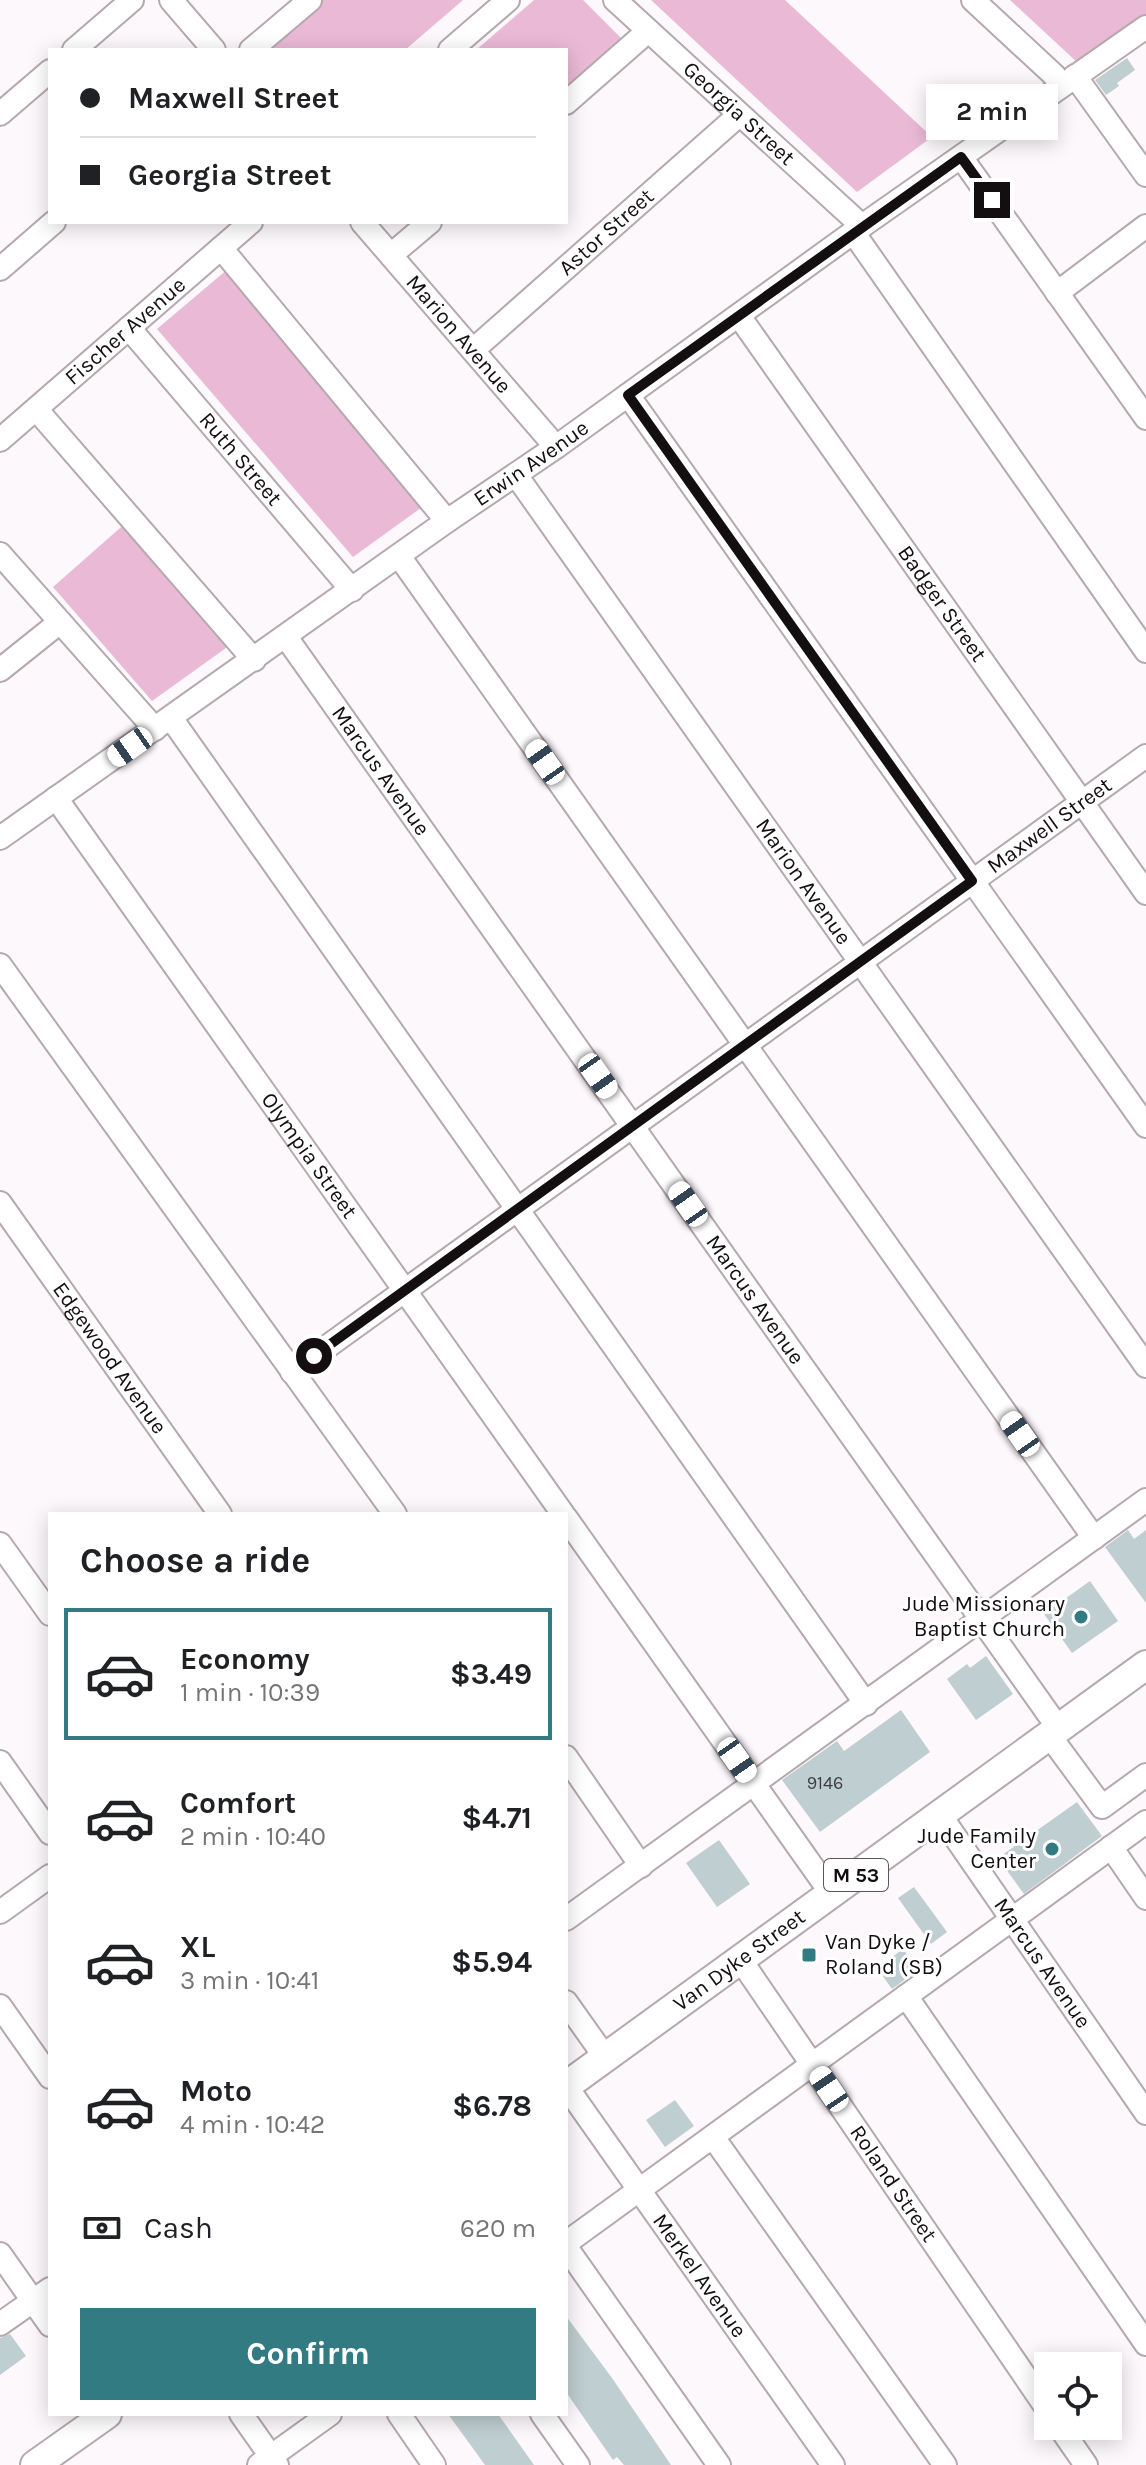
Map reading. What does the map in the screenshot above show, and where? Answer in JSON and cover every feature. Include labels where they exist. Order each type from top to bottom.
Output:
[{"type":"main road","name":"Van Dyke Street","points":[[568,2085],[1054,1732],[1144,1671]]},
{"type":"main road","points":[[35,2465],[104,2416]]},
{"type":"street","points":[[76,48],[132,0]]},
{"type":"street","points":[[171,0],[212,48]]},
{"type":"street","points":[[253,48],[310,0]]},
{"type":"street","points":[[452,48],[508,0]]},
{"type":"street","name":"Georgia Street","points":[[615,0],[857,229],[1146,651]]},
{"type":"street","points":[[973,0],[1055,76],[1068,82],[1146,175]]},
{"type":"street","name":"Erwin Avenue","points":[[0,838],[1146,27]]},
{"type":"street","points":[[568,101],[648,31]]},
{"type":"street","points":[[0,114],[48,73]]},
{"type":"street","name":"Astor Street","points":[[473,350],[739,115]]},
{"type":"street","points":[[961,157],[1146,418]]},
{"type":"street","points":[[0,269],[52,224]]},
{"type":"street","name":"Fischer Avenue","points":[[0,440],[249,224]]},
{"type":"street","name":"Marion Avenue","points":[[364,224],[556,447]]},
{"type":"street","points":[[391,255],[428,224]]},
{"type":"street","points":[[1057,293],[1146,226]]},
{"type":"street","points":[[221,248],[447,521]]},
{"type":"street","name":"Badger Street","points":[[739,316],[1146,893]]},
{"type":"street","name":"Ruth Street","points":[[129,328],[352,590]]},
{"type":"street","points":[[628,395],[1146,1126]]},
{"type":"street","points":[[36,409],[254,660]]},
{"type":"street","name":"Marion Avenue","points":[[516,475],[1146,1366]]},
{"type":"street","points":[[0,554],[60,622],[163,724],[517,1209],[866,1704]]},
{"type":"street","points":[[399,556],[1094,1538]]},
{"type":"street","points":[[0,670],[60,622]]},
{"type":"street","name":"Marcus Avenue","points":[[286,637],[982,1620],[1102,1807],[1146,1775]]},
{"type":"street","name":"Maxwell Street","points":[[292,1372],[1146,756]]},
{"type":"street","name":"Olympia Street","points":[[56,798],[561,1512]]},
{"type":"street","points":[[0,965],[394,1512]]},
{"type":"street","name":"Edgewood Avenue","points":[[0,1203],[219,1512]]},
{"type":"street","points":[[568,1918],[1146,1500]]},
{"type":"street","name":"Olympia Street","points":[[568,1522],[831,1893]]},
{"type":"street","points":[[0,1544],[48,1611]]},
{"type":"street","points":[[568,1760],[641,1866]]},
{"type":"street","points":[[0,1762],[48,1830]]},
{"type":"street","name":"Marcus Avenue","points":[[940,1815],[1146,2113]]},
{"type":"street","points":[[568,2243],[1146,1822]]},
{"type":"street","points":[[1111,1847],[1146,1898]]},
{"type":"street","points":[[0,1912],[48,1877]]},
{"type":"street","name":"Roland Street","points":[[740,1959],[1034,2390]]},
{"type":"street","points":[[906,1996],[1146,2344]]},
{"type":"street","points":[[568,2005],[605,2057]]},
{"type":"street","points":[[0,2006],[48,2074]]},
{"type":"street","name":"Merkel Avenue","points":[[568,2089],[833,2465]]},
{"type":"street","points":[[713,2137],[945,2465]]},
{"type":"street","points":[[568,2248],[719,2465]]},
{"type":"street","points":[[0,2254],[41,2295],[48,2318]]},
{"type":"street","points":[[0,2324],[41,2295]]},
{"type":"street","points":[[242,2416],[269,2462],[327,2416]]},
{"type":"street","points":[[400,2416],[434,2465]]},
{"type":"street","points":[[543,2416],[578,2465]]},
{"type":"street","points":[[1069,2440],[1086,2465]]},
{"type":"shaded area","points":[[323,0],[463,0],[407,48],[265,48]]},
{"type":"shaded area","points":[[534,0],[583,0],[624,41],[568,90],[568,48],[478,48]]},
{"type":"shaded area","points":[[651,0],[785,0],[932,137],[857,192]]},
{"type":"shaded area","points":[[1010,0],[1146,0],[1146,14],[1079,64]]},
{"type":"shaded area","points":[[229,268],[425,505],[353,557],[157,329]]},
{"type":"shaded area","points":[[128,521],[233,643],[152,701],[53,587]]},
{"type":"building","points":[[1127,58],[1135,70],[1106,95],[1095,80]]},
{"type":"building","points":[[1128,1530],[1134,1539],[1146,1530],[1146,1603],[1105,1547]]},
{"type":"building","name":"Jude Missionary Baptist Church","points":[[1090,1581],[1118,1621],[1072,1653],[1044,1614]]},
{"type":"building","points":[[986,1656],[1013,1694],[976,1720],[947,1679],[967,1664],[970,1668]]},
{"type":"building","points":[[901,1710],[930,1752],[820,1832],[782,1780],[837,1741],[844,1751]]},
{"type":"building","name":"Jude Family Center","points":[[1077,1802],[1102,1836],[1024,1894],[998,1858]]},
{"type":"building","points":[[719,1840],[750,1884],[717,1907],[686,1863]]},
{"type":"building","points":[[914,1887],[947,1932],[931,1944],[898,1898]]},
{"type":"building","points":[[903,1949],[918,1970],[892,1989],[877,1968]]},
{"type":"building","points":[[675,2100],[694,2126],[665,2147],[646,2120]]},
{"type":"building","points":[[568,2319],[671,2465],[624,2465],[617,2457],[613,2460],[568,2395]]},
{"type":"building","points":[[10,2334],[26,2356],[0,2375],[0,2338]]},
{"type":"building","points":[[449,2416],[499,2416],[534,2465],[485,2465]]},
{"type":"place","name":"Jude Missionary Baptist Church","points":[[1081,1617]]},
{"type":"place","name":"Jude Family Center","points":[[1052,1849]]},
{"type":"place","name":"Van Dyke / Roland (SB)","points":[[809,1955]]},
{"type":"route","points":[[314,1356],[972,881],[628,395],[961,157],[992,200]]}]
